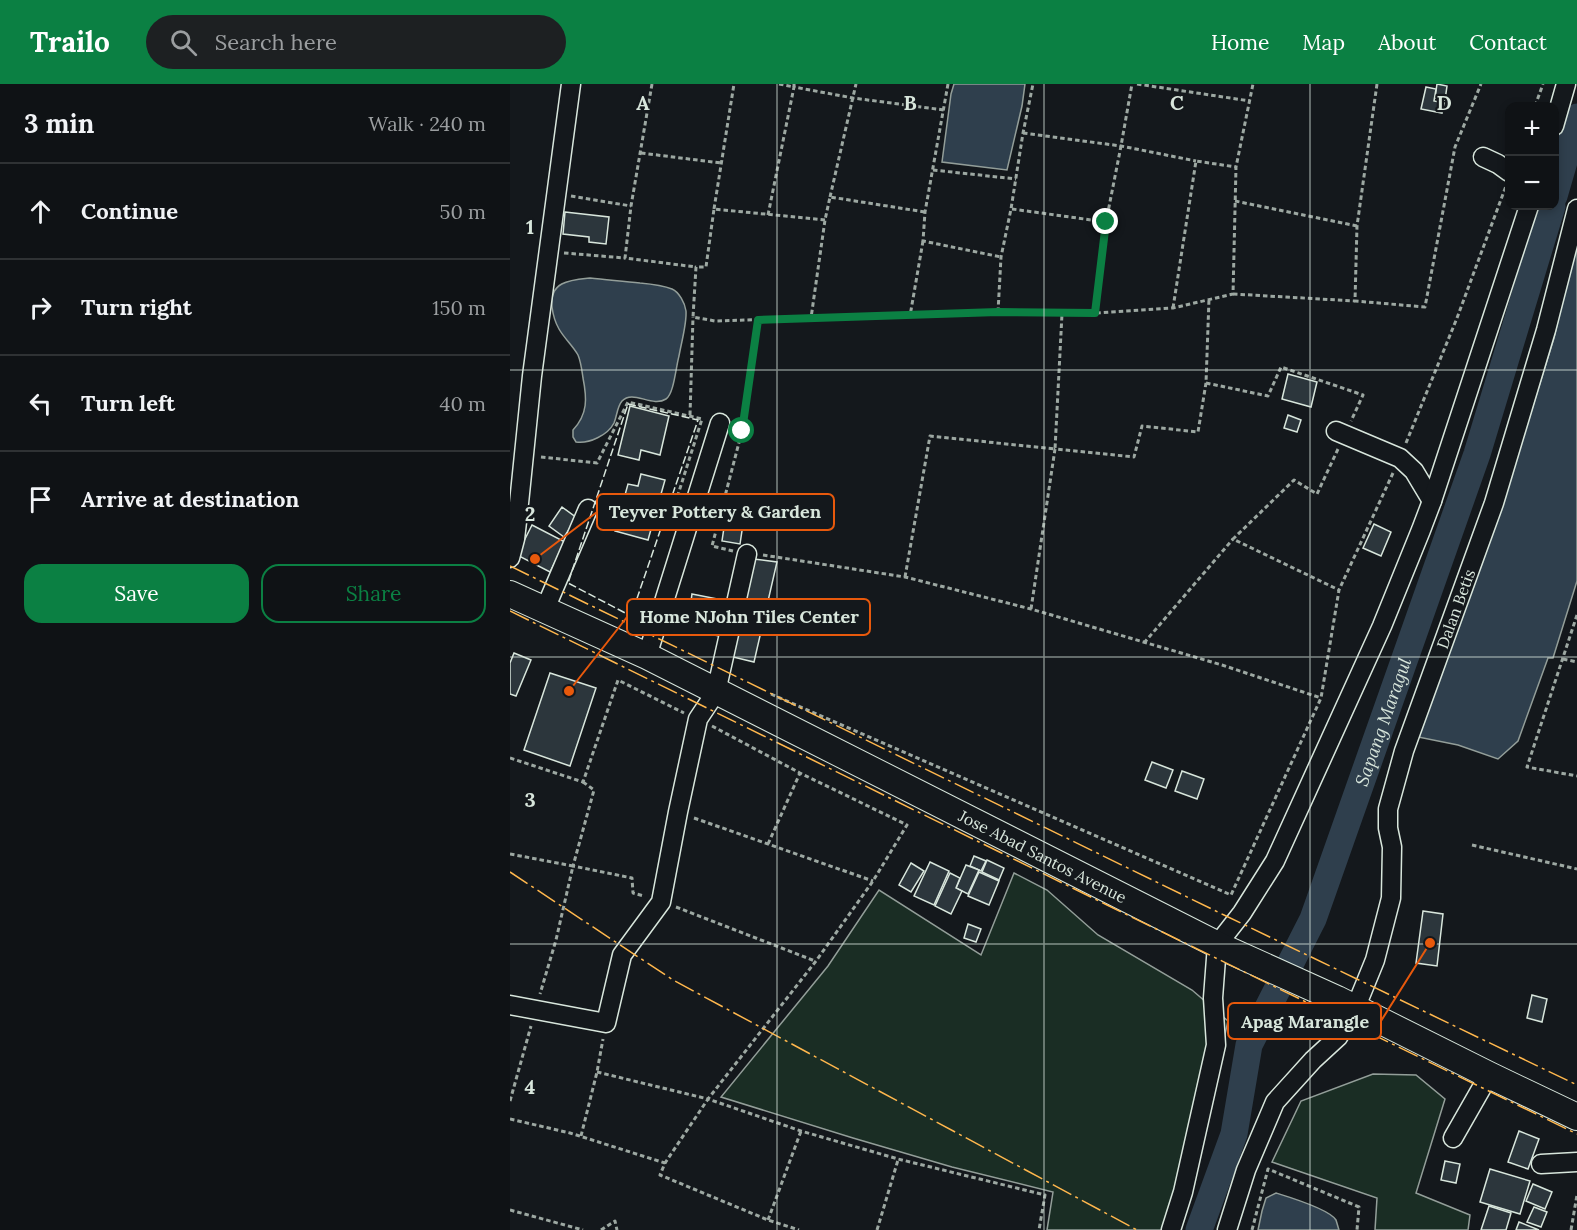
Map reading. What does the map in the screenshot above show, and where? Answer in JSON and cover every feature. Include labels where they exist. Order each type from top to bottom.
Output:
[{"type":"highway","name":"Jose Abad Santos Avenue","points":[[510,594],[647,656],[1220,946],[1346,1004],[1577,1117]]},
{"type":"street","points":[[510,558],[515,539],[532,376],[571,84]]},
{"type":"street","points":[[1559,108],[1566,84]]},
{"type":"street","points":[[1483,158],[1498,164],[1505,170]]},
{"type":"street","name":"Dalan Betis","points":[[1227,1230],[1246,1170],[1275,1102],[1313,1060],[1338,1037],[1346,1004],[1375,960],[1391,898],[1392,847],[1388,828],[1388,809],[1404,751],[1497,492],[1546,330],[1577,209]]},
{"type":"street","points":[[1171,1230],[1183,1192],[1216,1045],[1213,998],[1220,946],[1275,861],[1382,626],[1432,501],[1528,210]]},
{"type":"street","points":[[647,656],[720,423]]},
{"type":"street","points":[[1340,433],[1400,458],[1414,471],[1432,501]]},
{"type":"street","points":[[544,609],[588,509]]},
{"type":"street","points":[[510,1005],[606,1023],[622,955],[661,902],[698,719],[716,692],[747,554]]},
{"type":"street","points":[[1454,1138],[1489,1075]]},
{"type":"street","points":[[1541,1164],[1577,1162]]},
{"type":"path","points":[[625,258],[651,84]]},
{"type":"path","points":[[561,253],[706,267],[734,84]]},
{"type":"path","points":[[779,84],[794,85],[853,98],[944,110]]},
{"type":"path","points":[[811,318],[825,220],[856,84]]},
{"type":"path","points":[[910,316],[923,241],[925,212],[948,84]]},
{"type":"path","points":[[998,312],[1001,257],[1033,84]]},
{"type":"path","points":[[1095,313],[1106,222],[1132,84]]},
{"type":"path","points":[[1137,84],[1250,101]]},
{"type":"path","points":[[1233,294],[1236,167],[1253,84]]},
{"type":"path","points":[[1355,302],[1357,226],[1377,84]]},
{"type":"path","points":[[693,317],[715,321],[998,312],[1095,313],[1173,308],[1233,294],[1425,306],[1455,147],[1481,84]]},
{"type":"path","points":[[1536,102],[1543,84]]},
{"type":"path","points":[[768,215],[794,85]]},
{"type":"path","points":[[1023,133],[1121,146],[1236,167]]},
{"type":"path","points":[[640,153],[721,163]]},
{"type":"path","points":[[1173,308],[1196,160]]},
{"type":"path","points":[[933,170],[1016,179]]},
{"type":"path","points":[[765,692],[1232,895],[1321,698],[1340,590],[1400,458],[1457,318],[1505,185]]},
{"type":"path","points":[[569,196],[631,206]]},
{"type":"path","points":[[830,197],[925,212]]},
{"type":"path","points":[[1235,201],[1357,226]]},
{"type":"path","points":[[714,209],[825,220]]},
{"type":"path","points":[[1011,209],[1106,222]]},
{"type":"path","points":[[923,241],[1001,257]]},
{"type":"path","points":[[690,415],[696,267]]},
{"type":"path","points":[[905,577],[930,436],[1134,457],[1142,426],[1198,432],[1206,383],[1209,299]]},
{"type":"path","points":[[1031,609],[1055,448],[1063,313]]},
{"type":"path","points":[[758,320],[742,431],[712,546],[747,554],[905,577],[1031,609],[1222,664],[1321,698]]},
{"type":"path","points":[[1143,643],[1233,539],[1294,480],[1317,494],[1340,433],[1363,395],[1281,367],[1268,396],[1206,383]]},
{"type":"path","points":[[531,456],[597,463],[628,402],[702,419],[674,508]]},
{"type":"path","points":[[1233,539],[1340,590]]},
{"type":"path","points":[[1577,615],[1527,767],[1577,776]]},
{"type":"path","points":[[1563,659],[1577,662]]},
{"type":"path","points":[[583,782],[618,680],[907,825],[873,881],[816,961],[708,1099],[665,1163],[660,1175],[768,1220],[799,1230]]},
{"type":"path","points":[[510,758],[583,782],[594,790],[556,940],[510,1101]]},
{"type":"path","points":[[768,844],[800,773]]},
{"type":"path","points":[[678,812],[873,881]]},
{"type":"path","points":[[1472,845],[1577,869]]},
{"type":"path","points":[[510,854],[632,878],[633,893],[816,961]]},
{"type":"path","points":[[581,1136],[606,1023]]},
{"type":"path","points":[[597,1072],[708,1099],[801,1131],[898,1159],[1045,1195],[1039,1230]]},
{"type":"path","points":[[510,1119],[581,1136],[665,1163]]},
{"type":"path","points":[[768,1220],[801,1131]]},
{"type":"path","points":[[877,1230],[898,1159]]},
{"type":"path","points":[[1252,1230],[1268,1169],[1359,1207],[1357,1230]]},
{"type":"path","points":[[1570,1230],[1577,1195]]},
{"type":"path","points":[[510,1210],[583,1230]]},
{"type":"path","points":[[601,1230],[615,1221],[617,1230]]},
{"type":"green space","points":[[1014,873],[1047,890],[1098,935],[1192,990],[1228,1021],[1214,1083],[1165,1230],[1047,1230],[1053,1192],[952,1167],[721,1097],[828,966],[879,890],[981,955]]},
{"type":"green space","points":[[1373,1074],[1416,1075],[1445,1099],[1416,1193],[1470,1215],[1468,1230],[1375,1230],[1377,1198],[1272,1162],[1301,1101]]},
{"type":"water","points":[[954,84],[1025,84],[1007,170],[942,162]]},
{"type":"water","points":[[1577,245],[1577,581],[1553,658],[1548,658],[1518,741],[1498,759],[1458,745],[1413,736],[1527,425],[1554,338]]},
{"type":"water","points":[[590,278],[652,284],[675,290],[684,305],[686,321],[669,396],[661,401],[637,397],[626,398],[620,403],[614,423],[603,435],[592,440],[576,442],[573,430],[585,406],[582,369],[578,355],[556,324],[552,310],[552,298],[554,292],[563,284]]},
{"type":"water","points":[[1276,1193],[1326,1212],[1336,1220],[1339,1230],[1258,1230],[1266,1198]]},
{"type":"building","points":[[1437,84],[1447,86],[1445,100],[1435,98]]},
{"type":"building","points":[[1426,87],[1436,89],[1434,101],[1444,103],[1442,113],[1421,109]]},
{"type":"building","points":[[565,212],[609,217],[606,244],[589,242],[589,237],[563,234]]},
{"type":"building","points":[[1288,374],[1317,382],[1311,407],[1282,399]]},
{"type":"building","points":[[630,406],[669,416],[660,455],[641,450],[639,460],[618,455]]},
{"type":"building","points":[[1288,415],[1301,420],[1297,432],[1284,428]]},
{"type":"building","points":[[641,474],[665,480],[648,540],[615,531],[628,484],[638,486]]},
{"type":"building","points":[[562,507],[577,518],[564,537],[549,526]]},
{"type":"building","points":[[725,521],[743,524],[740,544],[722,541]]},
{"type":"building","points":[[1374,524],[1391,532],[1381,556],[1363,548]]},
{"type":"building","points":[[532,525],[565,542],[550,572],[517,555]]},
{"type":"building","points":[[754,559],[777,562],[754,662],[733,657]]},
{"type":"building","points":[[692,594],[733,602],[724,637],[687,630]]},
{"type":"building","points":[[514,653],[531,660],[516,696],[510,694],[510,663]]},
{"type":"building","points":[[550,673],[596,688],[570,766],[524,750]]},
{"type":"building","points":[[1152,762],[1173,770],[1166,788],[1145,780]]},
{"type":"building","points":[[1182,771],[1204,779],[1197,799],[1175,791]]},
{"type":"building","points":[[974,856],[986,861],[981,871],[970,866]]},
{"type":"building","points":[[987,860],[1004,868],[999,880],[982,872]]},
{"type":"building","points":[[930,862],[949,871],[934,905],[914,896]]},
{"type":"building","points":[[911,863],[924,871],[911,892],[899,885]]},
{"type":"building","points":[[966,865],[979,870],[968,894],[956,888]]},
{"type":"building","points":[[979,872],[999,881],[989,905],[968,896]]},
{"type":"building","points":[[950,873],[960,878],[956,888],[962,891],[951,914],[935,906]]},
{"type":"building","points":[[1423,911],[1443,914],[1437,966],[1416,963]]},
{"type":"building","points":[[968,924],[981,929],[976,942],[964,938]]},
{"type":"building","points":[[1532,995],[1547,999],[1542,1022],[1527,1018]]},
{"type":"building","points":[[1519,1131],[1539,1139],[1528,1169],[1508,1162]]},
{"type":"building","points":[[1445,1161],[1460,1164],[1456,1183],[1441,1180]]},
{"type":"building","points":[[1490,1169],[1530,1181],[1520,1214],[1480,1202]]},
{"type":"building","points":[[1533,1184],[1552,1192],[1545,1209],[1526,1201]]},
{"type":"building","points":[[1489,1206],[1511,1213],[1506,1230],[1481,1230]]},
{"type":"building","points":[[1534,1207],[1547,1212],[1541,1227],[1527,1222]]},
{"type":"building","points":[[1519,1222],[1539,1230],[1516,1230]]},
{"type":"waterway","name":"Sapang Maragul","points":[[1559,179],[1577,117]]},
{"type":"waterway","name":"Sapang Maragul","points":[[1199,1230],[1234,1134],[1249,1045],[1313,919],[1477,454],[1551,210]]},
{"type":"fence","points":[[628,404],[698,420],[631,616],[568,583],[628,404]]},
{"type":"power","points":[[510,566],[1577,1085]]},
{"type":"power","points":[[510,611],[1577,1134]]},
{"type":"power","points":[[510,872],[673,980],[1137,1230]]},
{"type":"place","name":"Teyver Pottery & Garden","points":[[535,559]]},
{"type":"place","name":"Home NJohn Tiles Center","points":[[569,691]]},
{"type":"place","name":"Apag Marangle","points":[[1430,943]]},
{"type":"route","points":[[742,431],[758,320],[998,312],[1095,313],[1106,222]]}]
